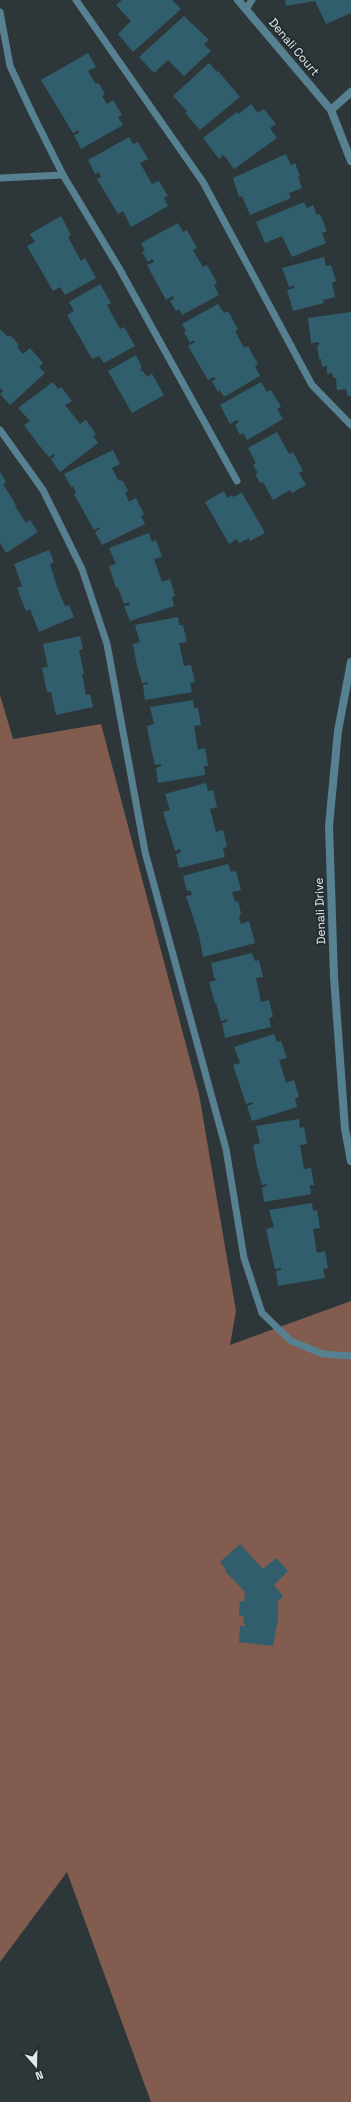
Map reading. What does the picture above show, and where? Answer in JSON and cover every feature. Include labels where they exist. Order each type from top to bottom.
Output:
[{"type":"street","name":"Denali Court","points":[[238,0],[331,110]]},
{"type":"street","points":[[351,92],[331,110],[351,161]]},
{"type":"street","name":"Denali Drive","points":[[351,662],[338,731],[329,826],[334,977],[345,1129],[351,1161]]},
{"type":"lane","points":[[76,0],[203,182],[312,385],[351,425]]},
{"type":"lane","points":[[246,9],[252,0]]},
{"type":"lane","points":[[0,12],[10,66],[63,175],[119,268],[237,482]]},
{"type":"lane","points":[[0,178],[63,175]]},
{"type":"lane","points":[[0,430],[43,490],[82,568],[107,644],[144,852],[226,1149],[244,1258],[262,1313],[291,1340],[323,1354],[351,1356]]},
{"type":"shaded area","points":[[0,695],[13,739],[101,724],[199,1094],[236,1311],[230,1345],[351,1301],[351,2102],[151,2102],[67,1872],[0,1962]]},
{"type":"building","points":[[122,0],[172,0],[181,9],[133,52],[118,34],[131,21],[116,5]]},
{"type":"building","points":[[285,0],[351,0],[351,13],[326,24],[315,1],[286,6]]},
{"type":"building","points":[[184,16],[209,40],[204,44],[211,51],[184,76],[168,60],[154,73],[139,57]]},
{"type":"building","points":[[88,53],[96,67],[88,71],[95,83],[99,84],[105,94],[102,96],[107,104],[113,100],[122,115],[118,117],[123,125],[81,149],[74,135],[79,133],[78,130],[73,133],[41,80]]},
{"type":"building","points":[[209,63],[217,72],[218,71],[240,97],[200,130],[185,113],[187,111],[173,96]]},
{"type":"building","points":[[251,104],[258,113],[264,109],[276,124],[270,128],[277,138],[234,169],[224,155],[219,159],[203,138],[237,112],[239,114]]},
{"type":"building","points":[[129,137],[133,144],[138,142],[148,159],[140,163],[152,184],[159,181],[168,196],[164,198],[168,206],[131,227],[123,211],[118,214],[97,179],[101,177],[99,172],[95,174],[88,160]]},
{"type":"building","points":[[286,154],[291,165],[295,163],[300,176],[298,177],[302,188],[289,193],[291,198],[250,215],[242,196],[239,197],[233,178]]},
{"type":"building","points":[[304,202],[307,208],[313,205],[317,215],[320,214],[327,231],[322,233],[326,243],[292,257],[282,236],[265,243],[256,222]]},
{"type":"building","points":[[61,216],[71,235],[68,237],[81,261],[85,258],[96,278],[65,295],[60,287],[53,291],[27,246],[35,242],[30,234]]},
{"type":"building","points":[[178,223],[183,232],[187,230],[197,248],[193,250],[203,267],[207,265],[217,283],[214,285],[219,295],[182,315],[179,309],[176,311],[170,301],[174,298],[173,296],[166,300],[147,265],[154,262],[152,259],[148,262],[142,252],[145,251],[141,243]]},
{"type":"building","points":[[324,257],[326,266],[331,265],[336,281],[332,283],[335,297],[323,300],[324,303],[293,311],[287,290],[294,288],[294,286],[289,287],[282,268]]},
{"type":"building","points":[[100,284],[111,303],[107,305],[120,329],[124,327],[135,346],[104,363],[99,356],[92,359],[67,315],[74,311],[69,302]]},
{"type":"building","points":[[218,304],[224,313],[228,311],[238,329],[235,331],[244,348],[248,346],[258,364],[255,366],[260,376],[224,397],[220,390],[218,392],[212,381],[216,379],[214,377],[208,380],[188,346],[195,342],[193,340],[190,343],[184,332],[186,331],[182,324]]},
{"type":"building","points":[[351,312],[351,396],[348,396],[346,389],[337,390],[336,378],[333,378],[332,373],[327,374],[327,366],[322,367],[317,346],[319,345],[319,342],[311,343],[308,318]]},
{"type":"building","points":[[0,329],[7,336],[11,336],[19,345],[17,347],[23,354],[30,348],[43,363],[39,367],[45,373],[10,405],[0,394],[3,391],[0,388]]},
{"type":"building","points":[[136,355],[142,367],[140,369],[142,372],[143,371],[147,377],[152,374],[164,395],[132,413],[108,371]]},
{"type":"building","points":[[53,382],[58,389],[61,387],[72,401],[65,405],[80,424],[86,420],[96,434],[93,436],[98,443],[60,472],[51,459],[55,456],[54,454],[49,457],[38,444],[24,425],[30,421],[18,408]]},
{"type":"building","points":[[261,382],[267,392],[271,390],[281,407],[277,409],[283,419],[247,440],[243,433],[240,435],[235,425],[239,422],[237,420],[230,424],[220,405]]},
{"type":"building","points":[[277,432],[289,454],[293,452],[303,471],[299,473],[306,485],[292,493],[290,490],[273,500],[263,482],[260,483],[255,474],[258,473],[253,465],[256,463],[248,448]]},
{"type":"building","points":[[113,450],[120,464],[112,468],[118,480],[123,481],[128,491],[125,493],[129,502],[136,498],[144,514],[141,516],[145,524],[102,545],[95,532],[100,529],[99,527],[94,530],[74,494],[76,493],[73,486],[71,487],[64,474]]},
{"type":"building","points":[[0,472],[6,482],[3,484],[16,505],[15,506],[26,523],[30,520],[38,532],[6,553],[0,543]]},
{"type":"building","points":[[224,491],[227,498],[232,495],[233,497],[242,493],[265,533],[250,541],[249,538],[239,543],[237,539],[229,544],[205,502]]},
{"type":"building","points":[[149,533],[152,542],[156,540],[162,557],[154,559],[162,582],[170,579],[175,596],[172,597],[174,606],[130,621],[124,606],[130,605],[129,602],[124,604],[118,587],[116,588],[109,566],[116,564],[109,548]]},
{"type":"building","points":[[49,550],[54,562],[50,564],[57,587],[65,606],[69,605],[74,617],[39,632],[30,609],[26,611],[17,588],[22,586],[14,564]]},
{"type":"building","points":[[178,617],[179,625],[183,625],[187,642],[179,643],[184,666],[191,665],[195,682],[190,683],[192,692],[145,700],[143,685],[148,684],[148,682],[142,683],[137,666],[133,644],[140,642],[135,625]]},
{"type":"building","points":[[80,636],[83,649],[79,650],[84,674],[82,674],[86,695],[90,694],[93,707],[56,715],[51,692],[47,692],[42,668],[48,667],[43,644]]},
{"type":"building","points":[[193,700],[194,708],[198,708],[201,725],[194,726],[198,750],[205,748],[208,766],[204,766],[205,775],[158,783],[156,768],[161,766],[161,764],[155,765],[147,726],[154,724],[150,707]]},
{"type":"building","points":[[206,783],[208,791],[213,790],[217,807],[210,809],[216,832],[223,830],[227,847],[223,848],[225,857],[179,868],[176,854],[181,852],[180,849],[175,851],[163,812],[170,810],[165,794]]},
{"type":"building","points":[[228,864],[231,872],[236,871],[241,890],[232,892],[235,902],[238,901],[241,913],[239,917],[241,924],[249,921],[255,943],[203,957],[199,935],[186,896],[192,895],[190,890],[187,891],[183,876]]},
{"type":"building","points":[[252,953],[255,961],[259,960],[263,977],[256,978],[261,1002],[269,1000],[273,1017],[269,1018],[271,1027],[225,1038],[222,1023],[227,1022],[227,1019],[221,1021],[209,982],[217,980],[214,978],[211,963]]},
{"type":"building","points":[[274,1034],[277,1042],[281,1041],[287,1058],[279,1060],[286,1083],[294,1080],[299,1097],[295,1098],[297,1107],[252,1121],[247,1106],[253,1104],[252,1102],[246,1104],[233,1065],[240,1063],[234,1047]]},
{"type":"building","points":[[299,1119],[300,1128],[304,1127],[307,1144],[300,1145],[304,1169],[311,1168],[314,1185],[310,1185],[311,1194],[264,1202],[262,1187],[267,1186],[267,1184],[262,1185],[253,1145],[260,1143],[256,1126]]},
{"type":"building","points":[[312,1203],[313,1211],[317,1210],[320,1228],[313,1229],[317,1253],[325,1251],[328,1268],[323,1269],[325,1278],[278,1286],[276,1271],[281,1270],[281,1268],[275,1269],[266,1229],[274,1227],[269,1210]]},
{"type":"building","points":[[240,1544],[263,1569],[276,1558],[288,1571],[274,1585],[283,1596],[278,1601],[278,1619],[273,1646],[239,1642],[240,1626],[245,1626],[245,1624],[243,1624],[244,1616],[239,1615],[240,1601],[244,1602],[245,1592],[225,1571],[226,1569],[220,1562]]}]
